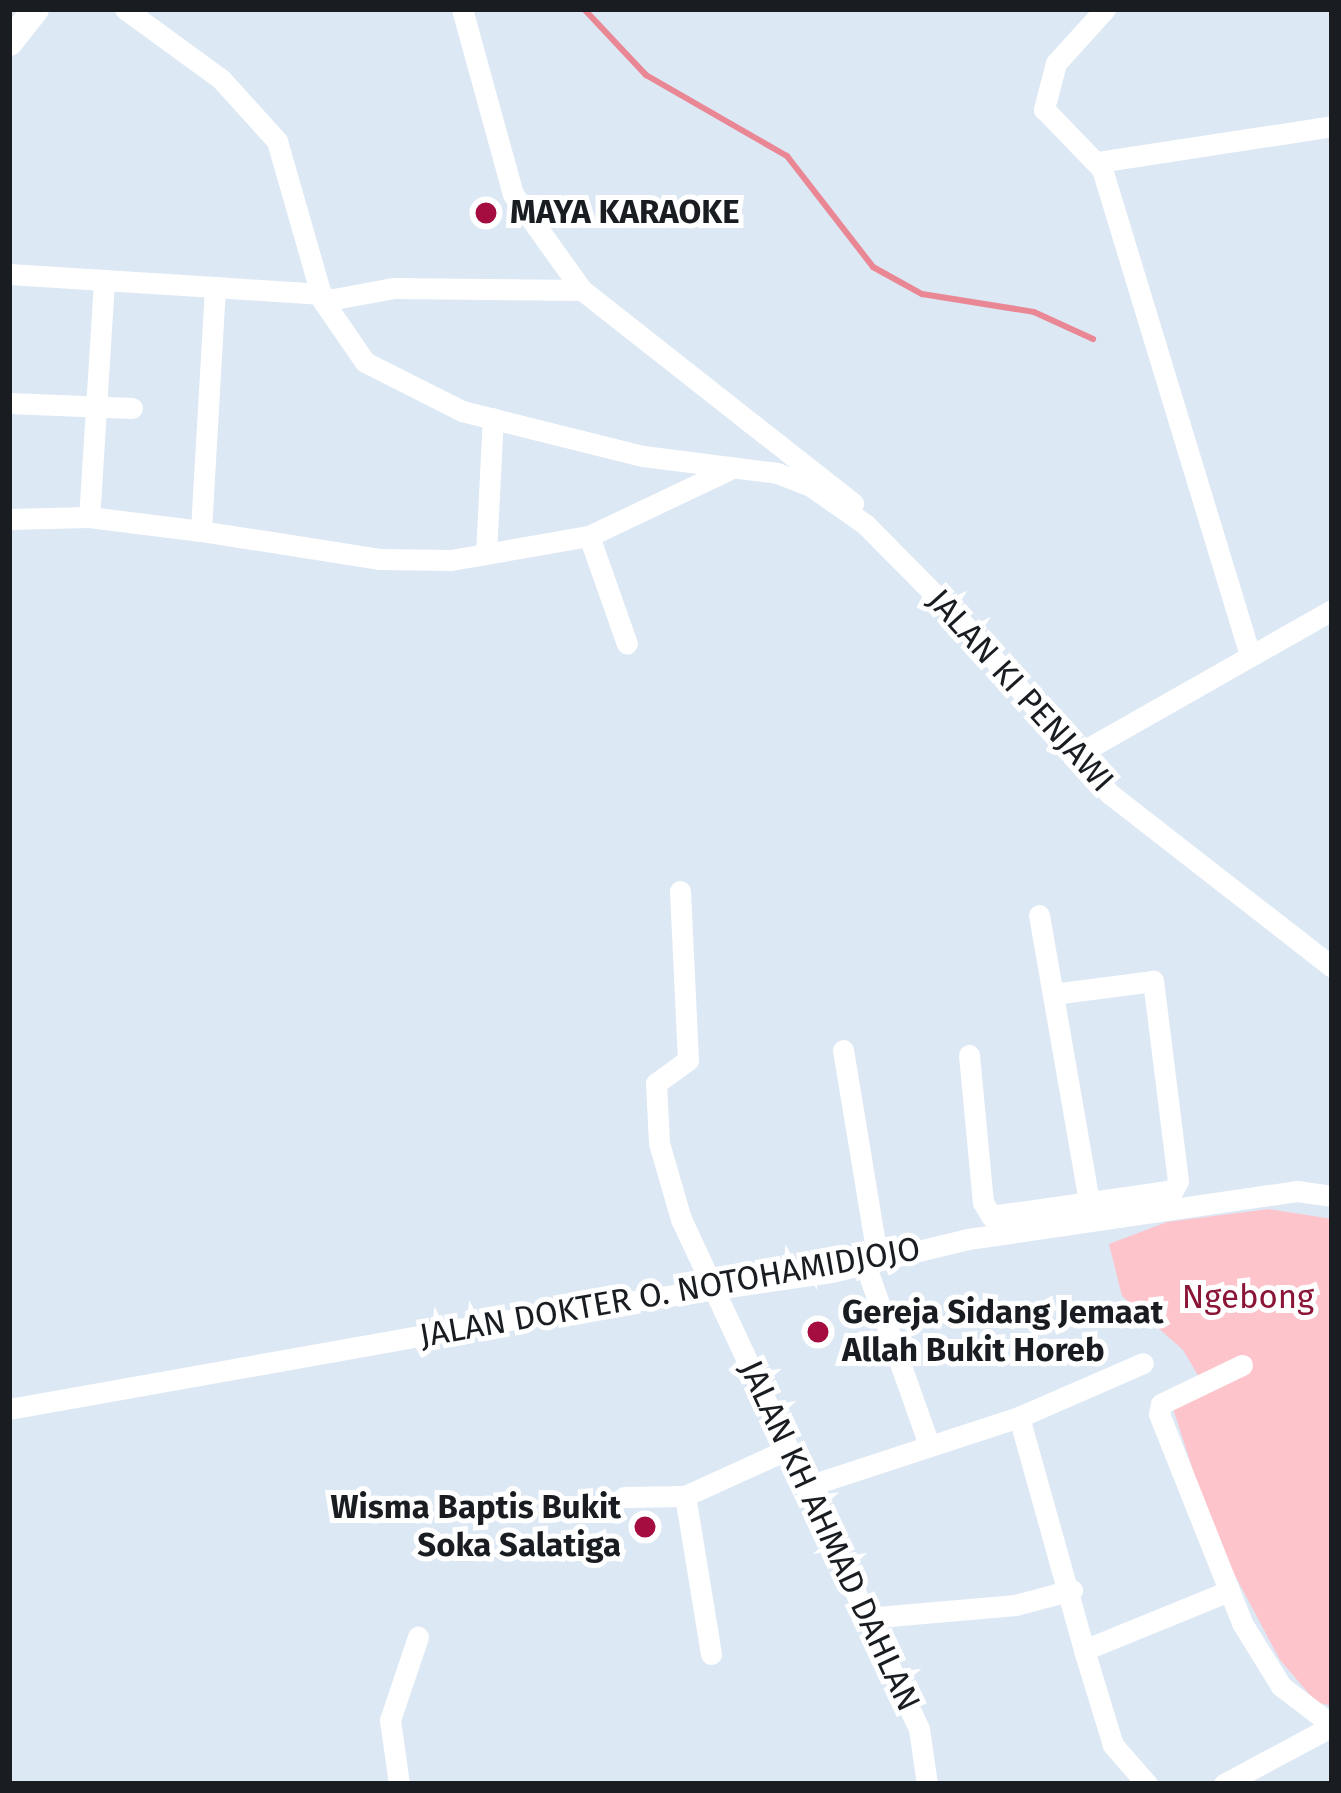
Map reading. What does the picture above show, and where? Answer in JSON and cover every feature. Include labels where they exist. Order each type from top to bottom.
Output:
[{"type":"street","points":[[125,9],[221,79],[277,141],[322,298],[350,347],[386,376],[493,418],[643,456],[734,467],[809,485],[865,524]]},
{"type":"street","points":[[462,9],[513,194],[582,290],[838,487],[865,524]]},
{"type":"street","points":[[1105,9],[1056,63],[1044,100],[1053,127],[1098,162],[1250,652]]},
{"type":"street","points":[[1098,162],[1332,125]]},
{"type":"street","points":[[9,274],[322,298],[393,288],[582,290]]},
{"type":"street","points":[[89,518],[104,280]]},
{"type":"street","points":[[201,531],[215,287]]},
{"type":"street","points":[[9,403],[133,408]]},
{"type":"street","points":[[486,554],[493,418]]},
{"type":"street","points":[[9,519],[89,518],[379,559],[486,554],[589,536],[734,467]]},
{"type":"street","name":"JALAN KI PENJAWI","points":[[865,524],[1110,794],[1332,967]]},
{"type":"street","points":[[589,536],[627,644]]},
{"type":"street","points":[[1073,757],[1250,652],[1332,610]]},
{"type":"street","name":"JALAN KH AHMAD DAHLAN","points":[[680,891],[688,1060],[656,1083],[656,1109],[681,1219],[922,1739],[927,1784]]},
{"type":"street","points":[[1039,915],[1091,1211]]},
{"type":"street","points":[[969,1055],[987,1211],[1002,1218],[1091,1211],[1177,1186],[1156,987],[1145,979],[1053,994]]},
{"type":"street","points":[[843,1050],[871,1262],[928,1442]]},
{"type":"street","name":"JALAN DOKTER O. NOTOHAMIDJOJO","points":[[9,1409],[592,1306],[714,1293],[1091,1211],[1297,1192],[1332,1196]]},
{"type":"street","points":[[805,1486],[928,1442],[1019,1418],[1143,1363]]},
{"type":"street","points":[[1224,1784],[1332,1725],[1281,1686],[1226,1592],[1159,1409],[1242,1365]]},
{"type":"street","points":[[1019,1418],[1113,1745],[1147,1784]]},
{"type":"street","points":[[624,1497],[685,1496],[788,1450]]},
{"type":"street","points":[[685,1496],[711,1654]]},
{"type":"street","points":[[866,1618],[1015,1604],[1072,1590]]},
{"type":"street","points":[[1084,1649],[1226,1592]]},
{"type":"street","points":[[399,1784],[390,1720],[418,1636]]},
{"type":"green space","name":"Ngebong","points":[[1269,1209],[1332,1219],[1332,1706],[1316,1702],[1280,1660],[1214,1536],[1171,1402],[1199,1377],[1183,1350],[1122,1296],[1109,1244],[1167,1222]]},
{"type":"waterway","points":[[584,9],[646,75],[787,156],[873,267],[922,294],[1034,312],[1093,339]]},
{"type":"place","name":"MAYA KARAOKE","points":[[486,213]]},
{"type":"place","name":"Gereja Sidang Jemaat Allah Bukit Horeb","points":[[818,1332]]},
{"type":"place","name":"Wisma Baptis Bukit Soka Salatiga","points":[[645,1527]]}]
